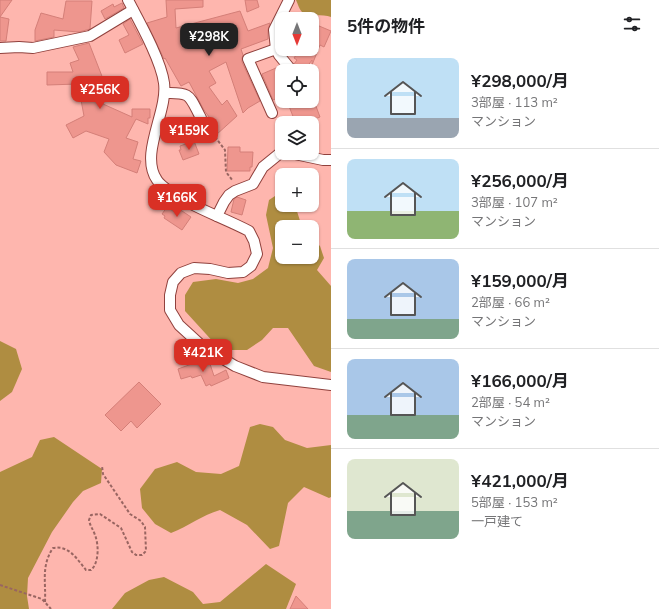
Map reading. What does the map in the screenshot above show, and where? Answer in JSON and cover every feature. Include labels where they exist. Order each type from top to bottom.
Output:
[{"type":"street","points":[[128,0],[162,73],[165,93],[151,155],[151,170],[157,181],[187,202],[249,231],[254,241],[257,254],[251,266],[243,272],[228,273],[210,269],[194,268],[181,273],[173,282],[170,295],[170,310],[179,325],[203,347],[242,369],[263,377],[331,385]]},
{"type":"street","points":[[283,12],[289,0]]},
{"type":"street","points":[[0,48],[33,48],[90,36],[133,10]]},
{"type":"street","points":[[275,28],[275,40]]},
{"type":"street","points":[[272,113],[248,59],[275,49]]},
{"type":"street","points":[[279,56],[286,64]]},
{"type":"street","points":[[165,93],[184,93],[190,98],[201,118]]},
{"type":"street","points":[[216,216],[229,195],[253,184],[263,167],[275,157]]},
{"type":"street","points":[[319,159],[331,160]]},
{"type":"path","points":[[201,118],[225,150],[226,172],[234,180],[234,184]]},
{"type":"path","points":[[46,602],[45,567],[47,557],[53,548],[59,547],[68,550],[86,570],[91,570],[94,568],[97,559],[97,547],[95,535],[88,520],[91,515],[100,514],[121,528],[132,552],[136,555],[142,555],[146,551],[145,528],[141,522],[130,514],[103,474],[102,466]]},
{"type":"path","points":[[0,585],[42,599],[51,609]]},
{"type":"shaded area","points":[[296,0],[331,0],[331,17],[319,16],[319,12],[302,12]]},
{"type":"shaded area","points":[[275,196],[275,212],[297,212],[300,220],[275,220],[275,264],[319,264],[319,245],[320,246],[324,258],[317,270],[331,286],[331,372],[314,366],[288,328],[273,328],[262,340],[247,350],[231,350],[216,345],[185,311],[185,295],[193,282],[216,279],[238,283],[253,279],[268,268],[273,248],[266,215],[269,200]]},
{"type":"shaded area","points":[[0,341],[16,349],[22,369],[12,392],[0,401]]},
{"type":"shaded area","points":[[260,424],[273,427],[285,440],[307,448],[331,445],[331,497],[329,498],[304,487],[288,503],[279,546],[270,549],[247,525],[220,510],[171,533],[155,524],[142,508],[140,489],[155,469],[177,462],[196,472],[221,474],[239,466],[250,427]]},
{"type":"shaded area","points":[[54,437],[102,469],[101,483],[83,491],[73,502],[52,532],[28,578],[27,596],[29,609],[0,609],[0,472],[32,457],[40,440]]},
{"type":"shaded area","points":[[266,564],[296,584],[286,609],[112,609],[125,593],[149,580],[164,577],[193,592],[203,604],[220,602]]},
{"type":"building","points":[[0,0],[12,0],[0,17]]},
{"type":"building","points":[[166,0],[203,0],[203,7],[175,9],[176,28],[240,11],[248,31],[270,23],[268,39],[241,49],[243,55],[242,62],[260,101],[248,108],[243,113],[226,62],[209,71],[216,83],[209,87],[222,105],[227,100],[237,116],[216,135],[207,125],[212,121],[204,110],[189,82],[181,86],[165,58],[164,59],[147,23],[167,17]]},
{"type":"building","points":[[245,0],[257,0],[259,7],[247,12]]},
{"type":"building","points":[[66,1],[92,1],[90,29],[79,32],[54,30],[54,37],[35,41],[35,30],[41,13],[63,19]]},
{"type":"building","points":[[122,3],[124,8],[105,19],[101,11],[113,4],[114,7]]},
{"type":"building","points":[[0,17],[9,19],[6,41],[0,41]]},
{"type":"building","points":[[130,19],[143,44],[125,53],[119,40],[129,35],[123,24]]},
{"type":"building","points":[[319,26],[331,31],[324,47],[320,45],[319,48]]},
{"type":"building","points":[[89,43],[105,84],[102,85],[103,104],[132,117],[132,109],[150,109],[148,124],[136,119],[126,138],[138,142],[133,159],[141,161],[137,173],[116,165],[104,152],[109,139],[86,131],[73,138],[66,125],[84,116],[78,84],[47,85],[47,72],[73,72],[70,63],[79,60],[73,47]]},
{"type":"building","points":[[295,56],[316,56],[312,64],[312,60],[309,64],[294,64],[297,60],[294,58]]},
{"type":"building","points":[[275,68],[275,99],[273,100],[262,74]]},
{"type":"building","points":[[290,108],[317,108],[320,117],[319,116],[293,116]]},
{"type":"building","points":[[194,141],[199,154],[183,160],[179,150],[181,150],[180,146]]},
{"type":"building","points":[[228,147],[240,147],[240,152],[253,152],[252,167],[250,167],[250,171],[227,171]]},
{"type":"building","points":[[237,197],[246,200],[242,215],[231,212],[234,199]]},
{"type":"building","points":[[167,207],[176,213],[179,209],[191,217],[182,230],[164,218],[165,216],[162,214]]},
{"type":"building","points":[[208,358],[214,376],[226,370],[229,378],[211,386],[210,384],[206,386],[201,375],[181,379],[178,369]]},
{"type":"building","points":[[139,382],[161,404],[137,428],[131,421],[121,431],[105,415]]},
{"type":"building","points":[[296,596],[308,609],[290,609]]}]
